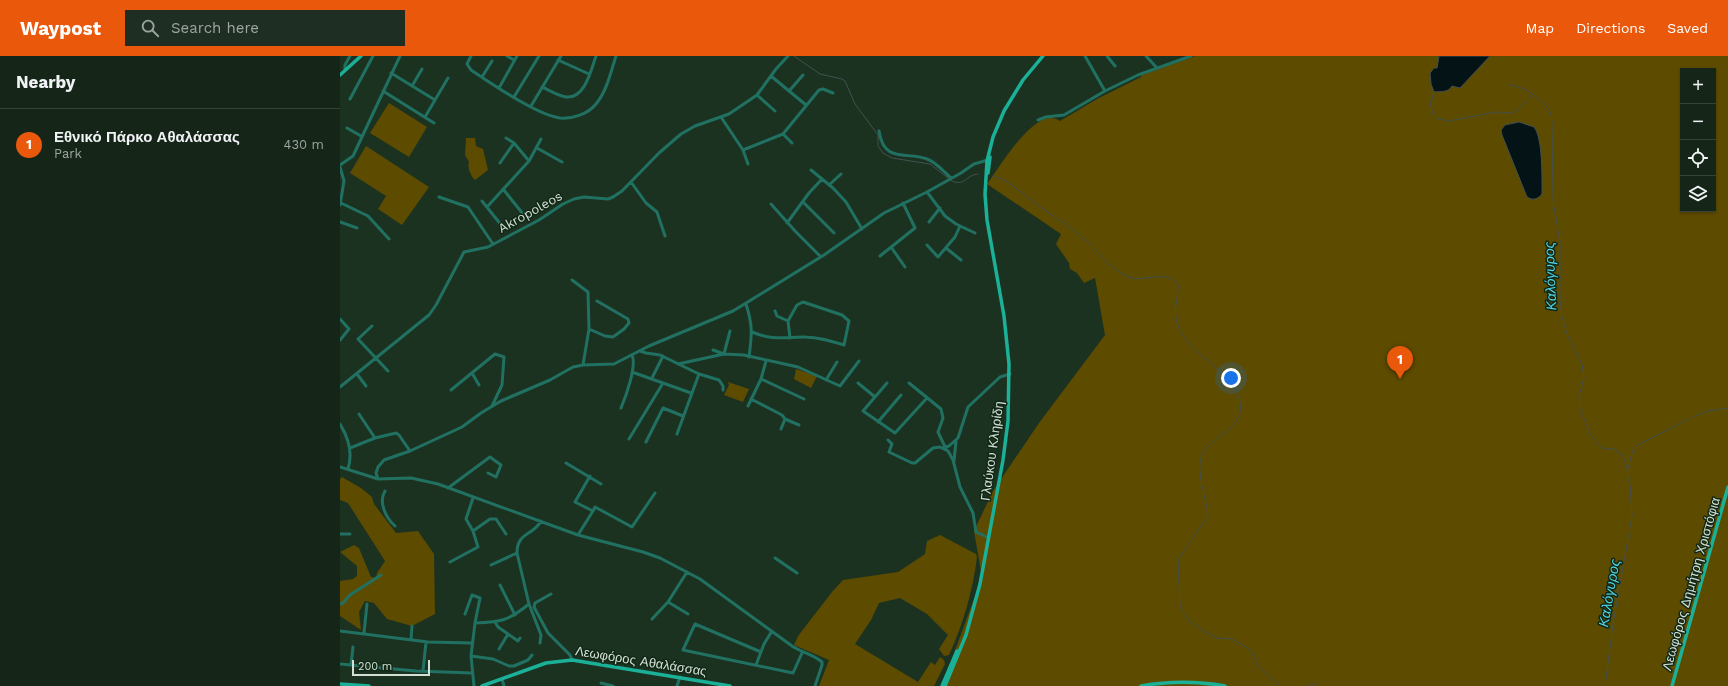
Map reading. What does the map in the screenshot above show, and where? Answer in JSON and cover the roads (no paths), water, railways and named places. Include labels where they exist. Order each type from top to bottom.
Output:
[{"type":"main road","points":[[340,75],[361,56]]},
{"type":"main road","name":"Γλαύκου Κληρίδη","points":[[944,685],[969,626],[980,584],[1007,434],[1010,374],[1007,341],[988,228],[986,206],[988,160],[995,136],[1007,106],[1023,80],[1043,56]]},
{"type":"main road","name":"Λεωφόρος Δημήτρη Χριστόφια","points":[[1672,686],[1728,487]]},
{"type":"main road","name":"Γλαύκου Κληρίδη","points":[[944,685],[969,626]]},
{"type":"main road","name":"Λεωφόρος Αθαλάσσας","points":[[482,686],[546,663],[572,660],[730,686]]},
{"type":"main road","points":[[1142,686],[1157,683],[1184,681],[1224,686]]},
{"type":"main road","points":[[340,684],[369,686]]},
{"type":"street","points":[[345,70],[345,65],[350,56]]},
{"type":"street","points":[[350,99],[373,56]]},
{"type":"street","points":[[396,56],[397,60]]},
{"type":"street","points":[[389,238],[368,216],[340,204],[344,181],[340,166],[353,156],[361,136],[400,56]]},
{"type":"street","points":[[471,56],[468,67],[482,77],[531,106],[549,115],[561,118],[572,118],[587,112],[595,105],[601,97],[616,56]]},
{"type":"street","points":[[507,56],[514,60]]},
{"type":"street","points":[[499,88],[517,56]]},
{"type":"street","points":[[514,97],[539,56]]},
{"type":"street","points":[[531,106],[561,56]]},
{"type":"street","points":[[542,87],[563,96],[572,96],[581,91],[596,56]]},
{"type":"street","name":"Akropoleos","points":[[341,386],[377,358],[431,312],[462,253],[467,250],[480,250],[493,244],[540,220],[570,200],[584,198],[610,198],[619,193],[659,153],[681,134],[695,126],[721,117],[741,107],[757,95],[788,56]]},
{"type":"street","points":[[1085,56],[1105,91]]},
{"type":"street","points":[[1107,56],[1115,66]]},
{"type":"street","points":[[1146,56],[1156,68]]},
{"type":"street","points":[[1038,120],[1046,117],[1060,116],[1071,113],[1105,91],[1156,68],[1191,56]]},
{"type":"street","points":[[558,60],[589,74]]},
{"type":"street","points":[[482,77],[492,61]]},
{"type":"street","points":[[412,86],[422,69]]},
{"type":"street","points":[[391,73],[436,100]]},
{"type":"street","points":[[790,90],[803,75]]},
{"type":"street","points":[[772,76],[806,104]]},
{"type":"street","points":[[425,117],[448,78]]},
{"type":"street","points":[[742,150],[783,134],[819,90],[823,89],[833,93]]},
{"type":"street","points":[[383,91],[434,123]]},
{"type":"street","points":[[757,95],[775,111]]},
{"type":"street","points":[[721,117],[742,150],[748,164]]},
{"type":"street","points":[[347,128],[361,136]]},
{"type":"street","points":[[879,131],[884,147],[894,154],[926,158],[951,178]]},
{"type":"street","points":[[783,134],[792,143]]},
{"type":"street","points":[[506,138],[514,143],[529,162]]},
{"type":"street","points":[[487,207],[529,162],[541,139]]},
{"type":"street","points":[[500,162],[514,143]]},
{"type":"street","points":[[537,148],[562,162]]},
{"type":"street","points":[[378,479],[376,473],[380,463],[384,460],[410,451],[462,427],[492,406],[550,380],[573,367],[583,365],[614,364],[746,304],[780,280],[821,257],[884,213],[927,192],[974,164],[988,160]]},
{"type":"street","points":[[811,170],[846,202],[862,228]]},
{"type":"street","points":[[829,185],[841,174]]},
{"type":"street","points":[[787,223],[822,179]]},
{"type":"street","points":[[631,182],[646,203],[657,212],[664,236]]},
{"type":"street","points":[[503,189],[523,214]]},
{"type":"street","points":[[927,192],[945,216],[960,226],[975,233]]},
{"type":"street","points":[[439,197],[468,207],[493,244]]},
{"type":"street","points":[[482,201],[502,226]]},
{"type":"street","points":[[803,202],[834,233]]},
{"type":"street","points":[[880,256],[915,228],[903,203]]},
{"type":"street","points":[[771,204],[787,223],[821,257]]},
{"type":"street","points":[[929,222],[940,208]]},
{"type":"street","points":[[340,222],[357,228]]},
{"type":"street","points":[[927,245],[938,257],[946,248],[960,226]]},
{"type":"street","points":[[891,247],[905,267]]},
{"type":"street","points":[[946,248],[961,260]]},
{"type":"street","points":[[572,280],[588,292],[589,329],[583,365]]},
{"type":"street","points":[[589,329],[604,336],[613,337],[624,329],[629,323],[628,319],[597,301]]},
{"type":"street","points":[[752,332],[773,339],[820,338],[844,345],[849,321],[842,315],[804,302],[797,305],[788,321],[790,338]]},
{"type":"street","points":[[746,304],[751,321],[752,332],[749,357]]},
{"type":"street","points":[[775,311],[777,316],[788,321]]},
{"type":"street","points":[[340,319],[349,330],[340,340]]},
{"type":"street","points":[[372,326],[358,339],[388,371]]},
{"type":"street","points":[[724,354],[730,331]]},
{"type":"street","points":[[714,350],[724,354],[749,357],[798,367],[840,386],[859,361]]},
{"type":"street","points":[[640,351],[663,356],[699,374],[719,380],[724,386],[723,390]]},
{"type":"street","points":[[451,390],[496,354],[504,356],[502,386],[492,406]]},
{"type":"street","points":[[678,364],[724,354]]},
{"type":"street","points":[[621,408],[627,394],[632,372],[634,362],[632,355]]},
{"type":"street","points":[[652,378],[663,356]]},
{"type":"street","points":[[748,406],[766,361]]},
{"type":"street","points":[[826,380],[837,362]]},
{"type":"street","points":[[632,372],[691,393]]},
{"type":"street","points":[[472,373],[479,385]]},
{"type":"street","points":[[356,374],[366,386]]},
{"type":"street","points":[[677,434],[699,374]]},
{"type":"street","points":[[954,464],[956,441],[968,407],[1000,377],[1010,374]]},
{"type":"street","points":[[760,379],[804,399]]},
{"type":"street","points":[[340,380],[341,386]]},
{"type":"street","points":[[629,439],[663,383]]},
{"type":"street","points":[[858,383],[875,397]]},
{"type":"street","points":[[887,383],[863,411],[895,433],[927,398]]},
{"type":"street","points":[[909,383],[941,409],[943,413],[938,432],[944,448],[948,451],[954,464],[960,487],[973,513],[976,532],[989,538]]},
{"type":"street","points":[[878,422],[901,395]]},
{"type":"street","points":[[751,398],[780,414],[785,419],[791,420],[799,425]]},
{"type":"street","points":[[646,442],[663,408],[683,416]]},
{"type":"street","points":[[359,414],[375,438]]},
{"type":"street","points":[[781,429],[785,419]]},
{"type":"street","points":[[340,424],[344,430],[350,448],[348,469]]},
{"type":"street","points":[[350,448],[375,438],[396,432],[410,451]]},
{"type":"street","points":[[888,440],[892,444],[889,452],[912,463],[933,448],[944,448],[956,441]]},
{"type":"street","points":[[448,488],[490,457],[501,465],[496,477],[488,473]]},
{"type":"street","points":[[566,463],[590,476],[601,484]]},
{"type":"street","points":[[340,467],[378,479],[411,478],[438,484],[578,535],[642,552],[666,561],[700,579],[802,653],[822,662],[815,686]]},
{"type":"street","points":[[590,476],[574,502],[593,511]]},
{"type":"street","points":[[385,491],[382,498],[385,512],[395,526]]},
{"type":"street","points":[[578,535],[595,507],[632,526],[655,494]]},
{"type":"street","points":[[450,562],[478,547],[473,531],[466,519],[473,498]]},
{"type":"street","points":[[473,531],[490,519],[496,519],[506,534]]},
{"type":"street","points":[[540,643],[541,635],[529,604],[517,553],[519,541],[522,536],[535,529],[541,521]]},
{"type":"street","points":[[340,534],[350,534]]},
{"type":"street","points":[[491,565],[517,553]]},
{"type":"street","points":[[775,558],[797,572]]},
{"type":"street","points":[[652,619],[668,602],[687,572]]},
{"type":"street","points":[[340,604],[343,603],[350,595],[381,575]]},
{"type":"street","points":[[500,586],[516,615]]},
{"type":"street","points":[[551,594],[535,603],[534,607],[548,633],[570,655],[572,660]]},
{"type":"street","points":[[465,614],[472,595],[480,598],[471,656],[474,686]]},
{"type":"street","points":[[668,602],[688,614]]},
{"type":"street","points":[[364,633],[368,604]]},
{"type":"street","points":[[475,623],[496,622],[508,619],[516,615],[529,604]]},
{"type":"street","points":[[496,622],[498,627],[518,641],[520,638]]},
{"type":"street","points":[[761,652],[695,624],[683,650],[793,673],[802,653]]},
{"type":"street","points":[[411,639],[412,626]]},
{"type":"street","points":[[340,631],[426,642],[472,643]]},
{"type":"street","points":[[756,665],[772,631]]},
{"type":"street","points":[[499,649],[508,634]]},
{"type":"street","points":[[423,672],[426,642]]},
{"type":"street","points":[[351,665],[353,647]]},
{"type":"street","points":[[471,656],[492,659],[509,666],[514,666],[528,660],[532,655]]},
{"type":"street","points":[[340,664],[423,672],[472,673]]},
{"type":"street","points":[[677,686],[680,677]]},
{"type":"street","points":[[502,679],[504,686]]},
{"type":"street","points":[[601,683],[613,686]]},
{"type":"waterway","points":[[794,56],[820,74],[845,81],[855,104],[878,135],[878,146],[883,153],[892,158],[930,164],[948,178]]},
{"type":"waterway","points":[[1510,85],[1525,89],[1532,94]]},
{"type":"waterway","points":[[1433,115],[1430,103],[1434,92]]},
{"type":"waterway","points":[[1530,97],[1532,94],[1541,101],[1551,115]]},
{"type":"waterway","points":[[1436,118],[1449,121],[1496,112],[1512,113],[1519,109],[1528,99]]},
{"type":"waterway","name":"Καλόγυρος","points":[[1552,121],[1553,201],[1560,242],[1560,299],[1562,317],[1567,334],[1582,364],[1584,378],[1579,396],[1580,410],[1591,435],[1598,444],[1602,448],[1614,449],[1622,454],[1627,468],[1630,484],[1632,516],[1613,624],[1605,686]]},
{"type":"waterway","points":[[950,180],[959,183],[970,176],[978,174]]},
{"type":"waterway","points":[[993,176],[1009,183],[1074,230],[1104,259],[1124,275],[1138,279],[1167,277],[1173,279],[1178,284],[1176,317],[1179,329],[1186,340],[1225,376],[1233,386],[1239,398],[1241,408],[1235,423],[1208,446],[1203,453],[1200,475],[1208,516],[1178,559],[1180,606],[1189,621],[1204,631],[1217,638],[1232,639],[1251,650],[1257,665],[1280,686]]},
{"type":"waterway","points":[[1693,417],[1707,411],[1728,408]]},
{"type":"waterway","points":[[1628,468],[1633,450],[1638,445],[1688,419]]},
{"type":"waterway","points":[[1308,686],[1313,684],[1318,686]]},
{"type":"place","name":"Εθνικό Πάρκο Αθαλάσσας","points":[[1400,379]]}]
